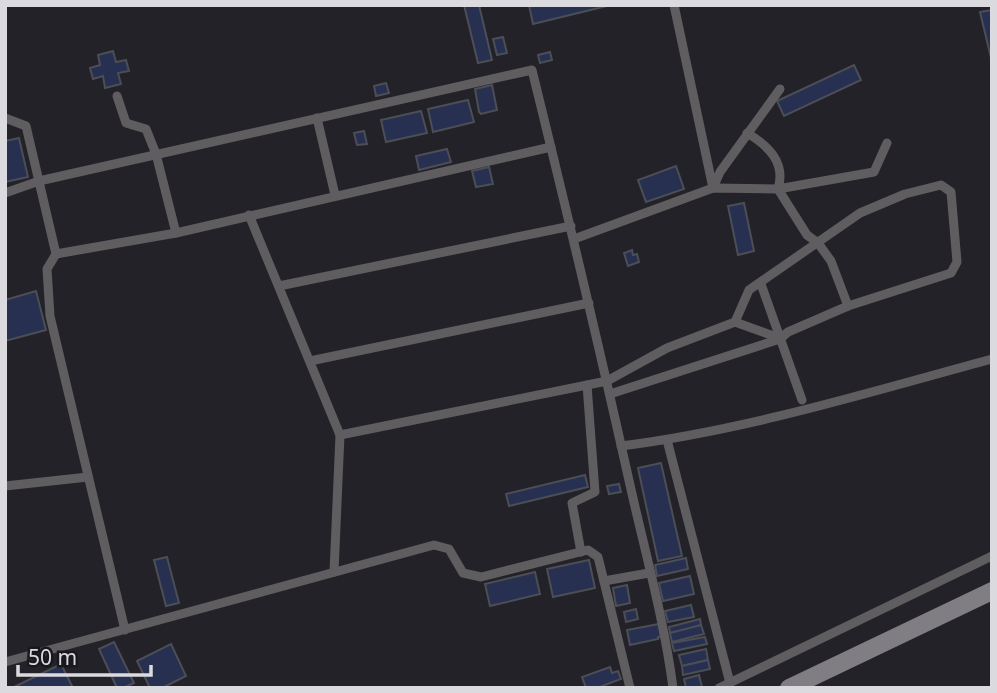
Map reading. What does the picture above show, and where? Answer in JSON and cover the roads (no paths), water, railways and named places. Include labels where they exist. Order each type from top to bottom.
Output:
[{"type":"main road","points":[[789,688],[992,591]]},
{"type":"lane","points":[[674,5],[713,188]]},
{"type":"lane","points":[[5,193],[39,181],[532,69],[589,303],[649,573],[667,640],[673,688]]},
{"type":"lane","points":[[713,188],[720,172],[780,89]]},
{"type":"lane","points":[[117,96],[126,123],[146,129],[156,154],[176,233]]},
{"type":"lane","points":[[5,118],[26,125],[56,254],[47,269],[50,316],[125,630]]},
{"type":"lane","points":[[317,118],[335,195]]},
{"type":"lane","points":[[747,133],[760,141],[779,164],[782,176],[778,189],[807,235],[818,243],[831,261],[848,306]]},
{"type":"lane","points":[[574,239],[713,188],[778,189],[874,172],[887,143]]},
{"type":"lane","points":[[56,254],[176,233],[551,147]]},
{"type":"lane","points":[[610,394],[780,339],[788,331],[848,306],[950,273],[957,262],[951,192],[941,185],[905,194],[860,213],[749,290],[735,322]]},
{"type":"lane","points":[[249,215],[340,435],[334,572]]},
{"type":"lane","points":[[279,286],[571,226]]},
{"type":"lane","points":[[761,284],[802,400]]},
{"type":"lane","points":[[310,361],[589,303]]},
{"type":"lane","points":[[340,435],[607,381],[667,348],[735,322],[780,339]]},
{"type":"lane","points":[[621,446],[667,440],[806,409],[992,359]]},
{"type":"lane","points":[[581,552],[572,503],[596,492],[587,385]]},
{"type":"lane","points":[[667,440],[730,683]]},
{"type":"lane","points":[[5,486],[88,477]]},
{"type":"lane","points":[[5,662],[434,545],[449,549],[463,573],[481,577],[589,550],[598,557],[631,688]]},
{"type":"lane","points":[[719,688],[992,556]]},
{"type":"lane","points":[[604,581],[649,573]]}]
